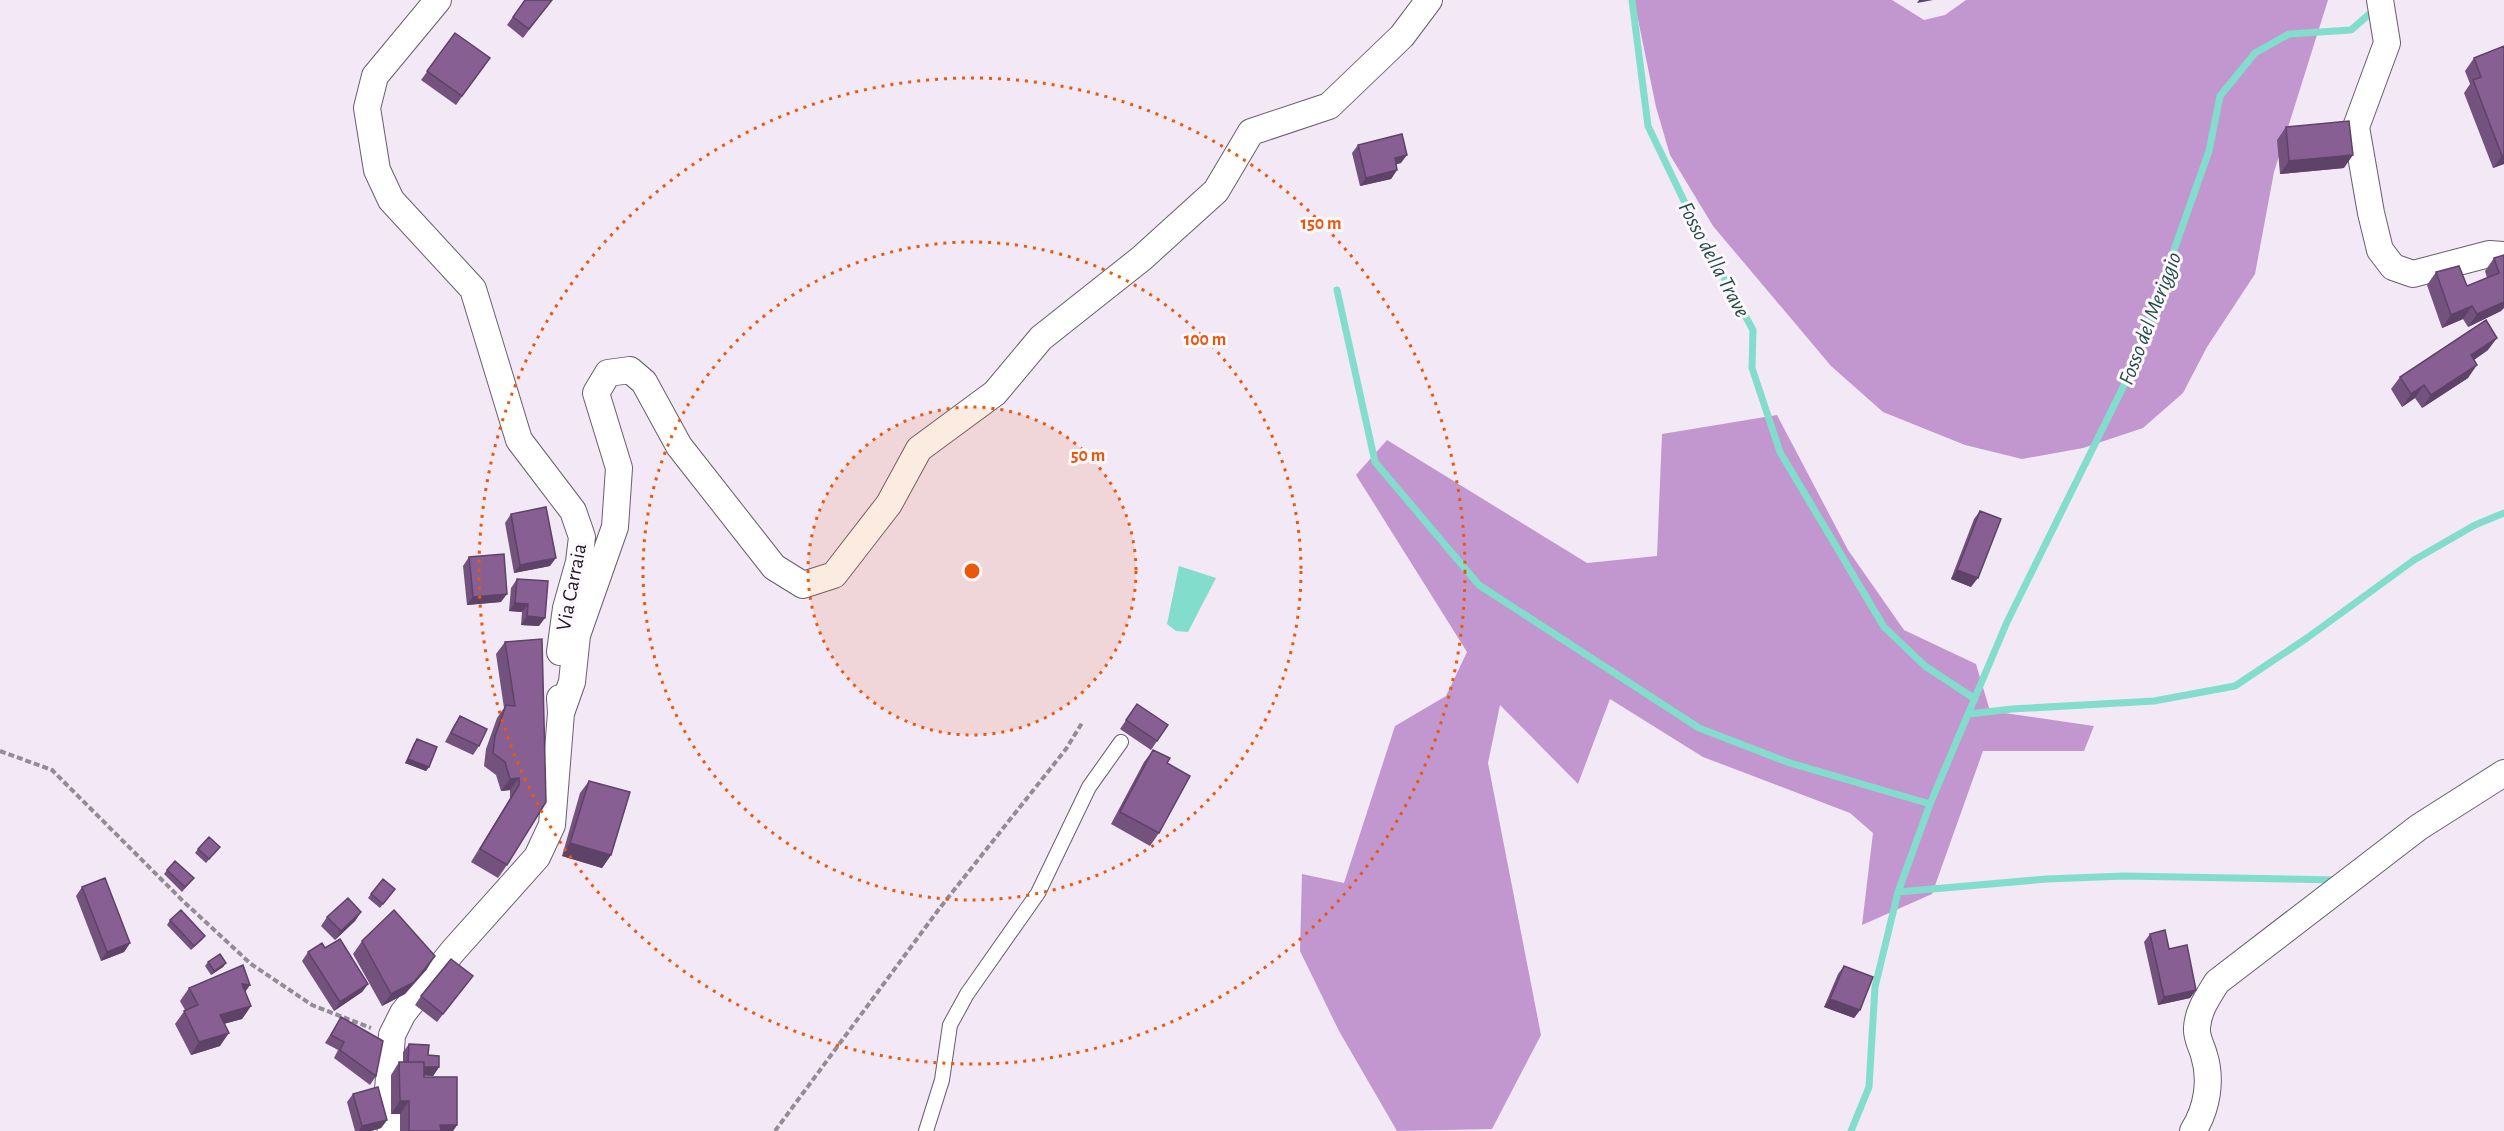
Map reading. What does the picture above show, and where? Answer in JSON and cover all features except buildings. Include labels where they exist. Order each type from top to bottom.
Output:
[{"type":"street","name":"Via Carraia","points":[[392,1131],[387,1104],[392,1035],[403,1013],[453,951],[537,857],[552,825],[561,712],[558,681],[560,645],[566,608],[579,562],[582,537],[573,511],[519,440],[473,290],[391,200],[377,170],[367,108],[375,76],[438,0]]},
{"type":"street","points":[[561,712],[572,682],[577,635],[615,526],[619,468],[596,393],[608,373],[630,370],[644,382],[679,446],[774,567],[803,585],[834,575],[889,504],[919,449],[995,393],[1041,338],[1142,258],[1216,191],[1251,132],[1329,106],[1402,36],[1430,0]]},
{"type":"street","points":[[2380,0],[2387,43],[2356,127],[2380,250],[2393,267],[2413,274],[2488,254],[2504,255]]},
{"type":"street","points":[[2193,1131],[2202,1118],[2208,1088],[2205,1059],[2196,1030],[2203,1004],[2217,982],[2420,826],[2504,773]]},
{"type":"lane","points":[[926,1131],[942,1080],[950,1025],[968,994],[1038,893],[1089,787],[1121,742]]},
{"type":"path","points":[[775,1131],[939,909],[1066,749],[1082,723]]},
{"type":"path","points":[[0,751],[52,770],[183,901],[251,964],[312,1005],[392,1035]]},
{"type":"shaded area","points":[[1634,0],[1892,0],[1924,20],[1945,15],[1966,0],[2328,0],[2274,172],[2255,274],[2207,347],[2183,393],[2143,428],[2083,448],[2022,459],[1965,445],[1883,412],[1831,366],[1713,226],[1670,155],[1656,107]]},
{"type":"shaded area","points":[[1777,415],[1848,550],[1904,630],[1976,664],[1990,711],[2094,726],[2084,751],[1983,751],[1932,894],[1862,925],[1873,833],[1850,813],[1703,757],[1610,699],[1578,784],[1500,705],[1488,763],[1541,1035],[1492,1129],[1397,1131],[1339,1031],[1300,951],[1302,874],[1344,883],[1395,726],[1446,696],[1467,652],[1356,475],[1387,440],[1587,563],[1657,556],[1662,434]]},
{"type":"shaded area","points":[[1179,566],[1216,578],[1188,632],[1176,631],[1167,624]]},
{"type":"waterway","name":"Fosso della Trave","points":[[1632,0],[1648,126],[1698,230],[1753,330],[1752,368],[1780,452],[1884,627],[1925,666],[1975,699]]},
{"type":"waterway","name":"Fosso del Meriggio","points":[[1851,1131],[1869,1087],[1875,987],[1898,892],[1930,804],[2007,622],[2132,369],[2209,151],[2220,96],[2255,53],[2289,34],[2351,30],[2374,10]]},
{"type":"waterway","points":[[1337,290],[1375,462],[1479,585],[1699,728],[1790,763],[1930,804]]},
{"type":"waterway","points":[[1969,714],[2012,709],[2154,701],[2235,686],[2307,638],[2414,560],[2475,525],[2504,513]]},
{"type":"waterway","points":[[1898,892],[2047,879],[2124,876],[2338,880]]}]
